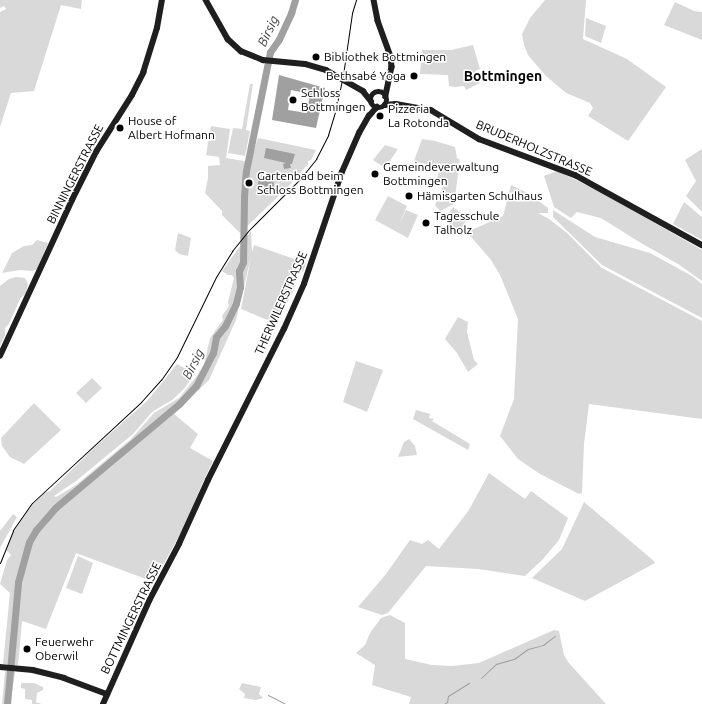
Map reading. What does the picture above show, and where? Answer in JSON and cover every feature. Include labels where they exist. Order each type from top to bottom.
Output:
[{"type":"main road","name":"BINNINGERSTRASSE","points":[[0,356],[72,200],[96,152],[132,95],[143,73],[157,28],[162,0]]},
{"type":"main road","points":[[206,0],[228,39],[241,51],[264,61],[305,64],[326,70],[363,91],[374,104]]},
{"type":"main road","points":[[363,91],[377,93],[386,100],[391,74],[391,56],[378,22],[374,0]]},
{"type":"main road","name":"THERWILERSTRASSE","points":[[222,452],[304,284],[342,172],[369,116],[377,93],[391,74]]},
{"type":"main road","name":"BRUDERHOLZSTRASSE","points":[[374,104],[381,107],[386,100],[396,104],[431,110],[479,139],[575,175],[702,245]]},
{"type":"main road","name":"BOTTMINGERSTRASSE","points":[[2,667],[18,668],[64,678],[107,694],[149,601],[179,544],[222,452]]},
{"type":"main road","points":[[102,704],[107,694]]},
{"type":"shaded area","points":[[0,0],[82,0],[81,9],[61,5],[34,91],[11,93],[0,127],[0,12],[6,9],[4,6],[0,8]]},
{"type":"shaded area","points":[[545,0],[586,0],[583,39],[627,59],[666,87],[628,141],[588,116],[593,108],[590,103],[566,93],[546,76],[528,55],[522,34],[530,18]]},
{"type":"shaded area","points":[[675,2],[694,11],[702,12],[702,40],[664,25]]},
{"type":"shaded area","points":[[586,18],[606,26],[601,43],[585,36]]},
{"type":"shaded area","points":[[473,45],[480,69],[475,71],[480,83],[466,90],[464,86],[449,86],[448,75],[420,74],[422,50],[451,50]]},
{"type":"shaded area","points":[[279,75],[325,88],[316,128],[272,120]],"holes":[[[291,90],[310,94],[307,113],[288,110]]]},
{"type":"shaded area","points":[[250,84],[253,84],[246,130],[250,131],[245,156],[228,153],[233,128],[242,129]]},
{"type":"shaded area","name":"Gartenbad beim Schloss Bottmingen","points":[[211,126],[230,129],[226,158],[250,162],[258,138],[316,150],[311,160],[308,161],[308,164],[287,188],[240,233],[222,215],[222,211],[205,193],[208,178],[208,166],[220,165],[219,157],[206,155]]},
{"type":"shaded area","points":[[422,139],[455,147],[457,158],[460,160],[454,204],[440,211],[435,205],[445,181],[437,178],[440,168],[414,161]]},
{"type":"shaded area","points":[[385,145],[398,149],[385,168],[373,160]]},
{"type":"shaded area","points":[[266,148],[295,154],[292,164],[290,164],[291,168],[284,169],[283,164],[286,163],[264,158]]},
{"type":"shaded area","points":[[702,149],[702,212],[686,196],[696,181],[685,160]]},
{"type":"shaded area","points":[[557,171],[597,190],[702,250],[702,281],[678,264],[601,218],[577,212],[571,218],[554,207],[544,176]]},
{"type":"shaded area","points":[[263,176],[269,176],[274,181],[272,190],[269,192],[263,192],[258,187],[258,181]]},
{"type":"shaded area","points":[[511,185],[528,193],[548,208],[548,213],[538,213],[549,219],[567,233],[602,268],[702,321],[702,419],[589,404],[584,444],[582,493],[579,494],[540,474],[518,459],[500,436],[514,399],[518,319],[500,275],[491,260],[467,232],[503,216]]},
{"type":"shaded area","points":[[388,196],[407,206],[399,225],[406,210],[418,215],[408,238],[375,220]]},
{"type":"shaded area","points":[[684,202],[702,217],[702,240],[673,224]]},
{"type":"shaded area","points":[[453,207],[468,218],[459,231],[444,220]]},
{"type":"shaded area","points":[[553,210],[595,237],[650,253],[692,276],[702,284],[702,318],[602,265],[553,217]]},
{"type":"shaded area","points":[[251,231],[252,252],[254,245],[306,263],[303,272],[293,268],[287,282],[296,285],[277,324],[241,309],[251,257],[236,320],[209,380],[174,414],[198,434],[190,448],[213,461],[185,525],[154,582],[76,553],[46,629],[22,621],[18,665],[3,664],[10,593],[0,584],[7,560],[11,555],[6,550],[14,531],[33,504],[44,493],[50,491],[95,447],[148,400],[177,364],[195,374],[183,390],[172,400],[152,412],[133,434],[76,481],[54,496],[56,497],[76,485],[131,439],[154,413],[179,398],[196,377],[204,365],[210,338],[223,320],[222,316],[229,306],[228,302],[234,278],[232,275],[228,275],[222,271]]},
{"type":"shaded area","points":[[178,233],[191,238],[188,256],[179,254],[175,250]]},
{"type":"shaded area","points":[[37,240],[48,243],[37,269],[32,271],[20,270],[2,273],[12,253],[24,246],[32,245]]},
{"type":"shaded area","points":[[16,277],[25,278],[28,284],[26,293],[20,299],[9,324],[5,328],[5,335],[0,346],[0,286],[9,279]]},
{"type":"shaded area","points":[[458,317],[468,322],[467,332],[474,360],[478,364],[468,372],[457,353],[445,339]]},
{"type":"shaded area","points":[[356,361],[383,370],[367,412],[343,402]]},
{"type":"shaded area","points":[[92,378],[102,388],[86,403],[76,393]]},
{"type":"shaded area","points":[[34,403],[61,430],[24,464],[10,457],[2,446],[1,438]]},
{"type":"shaded area","points":[[416,410],[430,414],[429,418],[434,419],[432,421],[470,444],[468,450],[413,419]]},
{"type":"shaded area","points":[[409,439],[415,446],[417,455],[398,457],[404,442]]},
{"type":"shaded area","points":[[489,473],[525,499],[531,491],[568,518],[559,540],[543,559],[525,576],[478,569],[426,566],[388,613],[382,615],[358,607],[386,574],[410,540],[422,544],[428,540],[439,549],[469,510]]},
{"type":"shaded area","points":[[584,502],[655,563],[585,601],[532,578],[562,549]]},
{"type":"shaded area","points":[[13,514],[17,517],[0,548],[0,531]]},
{"type":"shaded area","points":[[78,556],[93,563],[82,594],[66,588]]},
{"type":"shaded area","points":[[390,615],[405,623],[405,659],[432,665],[452,666],[479,663],[554,630],[559,631],[564,655],[568,662],[606,704],[409,704],[411,697],[372,685],[375,665],[356,653],[365,645],[370,633],[381,618]]},
{"type":"shaded area","points":[[12,670],[15,673],[10,704],[2,704],[5,671]]},
{"type":"shaded area","points":[[21,683],[34,683],[43,687],[43,690],[37,693],[36,702],[42,704],[32,704],[32,700],[25,699],[25,689],[21,688]]},
{"type":"shaded area","points":[[242,683],[261,687],[259,694],[263,698],[256,700],[244,698],[245,694],[239,689]]},
{"type":"waterway","name":"Birsig","points":[[7,704],[18,582],[29,542],[36,530],[55,508],[179,404],[196,386],[213,353],[216,337],[225,326],[236,303],[240,287],[239,271],[243,262],[246,171],[270,52],[279,39],[291,13],[295,0]]},
{"type":"waterway","points":[[481,678],[496,664],[514,659],[528,649],[543,645],[555,636]]},
{"type":"waterway","points":[[444,704],[447,702],[448,696],[469,683]]},
{"type":"waterway","points":[[268,695],[286,704]]},
{"type":"tram line","points":[[0,563],[13,530],[32,503],[141,402],[161,380],[177,357],[216,277],[232,251],[249,230],[300,179],[316,159],[328,135],[336,108],[343,75],[352,13],[356,0]]},
{"type":"place","name":"Bibliothek Bottmingen","points":[[316,57]]},
{"type":"place","name":"Bethsabé Yoga","points":[[414,76]]},
{"type":"place","name":"Schloss Bottmingen","points":[[293,100]]},
{"type":"place","name":"Pizzeria La Rotonda","points":[[380,116]]},
{"type":"place","name":"House of Albert Hofmann","points":[[120,128]]},
{"type":"place","name":"Gemeindeverwaltung Bottmingen","points":[[375,174]]},
{"type":"place","name":"Gartenbad beim Schloss Bottmingen","points":[[249,183]]},
{"type":"place","name":"Hämisgarten Schulhaus","points":[[409,196]]},
{"type":"place","name":"Tagesschule Talholz","points":[[426,223]]},
{"type":"place","name":"Feuerwehr Oberwil","points":[[27,649]]},
{"type":"district","name":"Bottmingen","points":[[503,76]]}]
